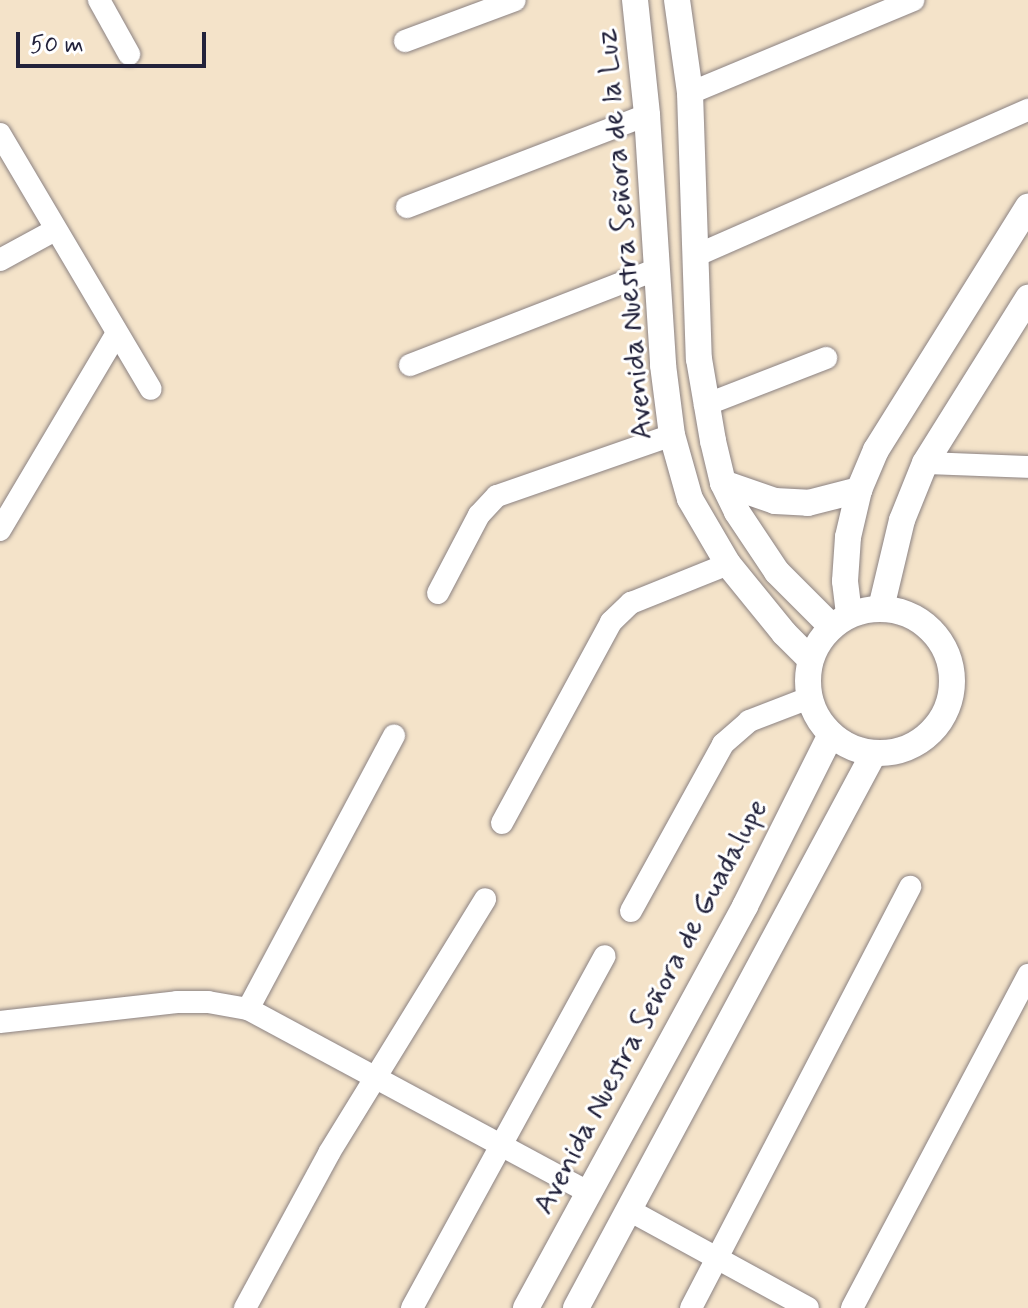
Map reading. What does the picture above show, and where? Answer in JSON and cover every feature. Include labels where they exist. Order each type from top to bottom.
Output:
[{"type":"street","points":[[99,0],[129,54]]},
{"type":"street","points":[[405,41],[515,0]]},
{"type":"street","name":"Avenida Nuestra Señora de la Luz","points":[[635,0],[672,435],[690,499],[728,564],[784,633],[810,659]]},
{"type":"street","name":"Avenida Nuestra Señora de la Luz","points":[[677,0],[690,93],[699,359],[705,405],[723,483],[737,512],[777,572],[840,620]]},
{"type":"street","points":[[690,93],[913,0]]},
{"type":"street","points":[[695,256],[1028,110]]},
{"type":"street","points":[[407,207],[647,115]]},
{"type":"street","points":[[0,134],[151,389]]},
{"type":"street","points":[[840,620],[881,608],[914,617],[930,629],[949,653],[954,678],[950,702],[939,724],[921,741],[898,751],[874,753],[851,747],[831,734],[817,718],[809,698],[810,659],[840,620],[848,537],[859,490],[876,450],[1028,207]]},
{"type":"street","points":[[0,260],[55,230]]},
{"type":"street","points":[[410,365],[657,269]]},
{"type":"street","points":[[881,608],[902,520],[925,463],[1028,298]]},
{"type":"street","points":[[0,530],[117,333]]},
{"type":"street","points":[[705,405],[826,358]]},
{"type":"street","points":[[438,593],[479,515],[497,496],[672,435]]},
{"type":"street","points":[[925,463],[1028,467]]},
{"type":"street","points":[[723,483],[775,501],[808,503],[859,490]]},
{"type":"street","points":[[502,823],[611,622],[631,603],[728,564]]},
{"type":"street","points":[[631,911],[723,744],[749,721],[809,698]]},
{"type":"street","name":"Avenida Nuestra Señora de Guadalupe","points":[[526,1308],[745,906],[831,734]]},
{"type":"street","points":[[248,1009],[394,735]]},
{"type":"street","points":[[576,1308],[874,753]]},
{"type":"street","points":[[691,1308],[910,887]]},
{"type":"street","points":[[245,1308],[329,1153],[485,899]]},
{"type":"street","points":[[412,1308],[605,956]]},
{"type":"street","points":[[852,1308],[1028,975]]},
{"type":"street","points":[[0,1022],[177,1002],[208,1002],[248,1009],[590,1193]]},
{"type":"street","points":[[629,1210],[808,1308]]}]
